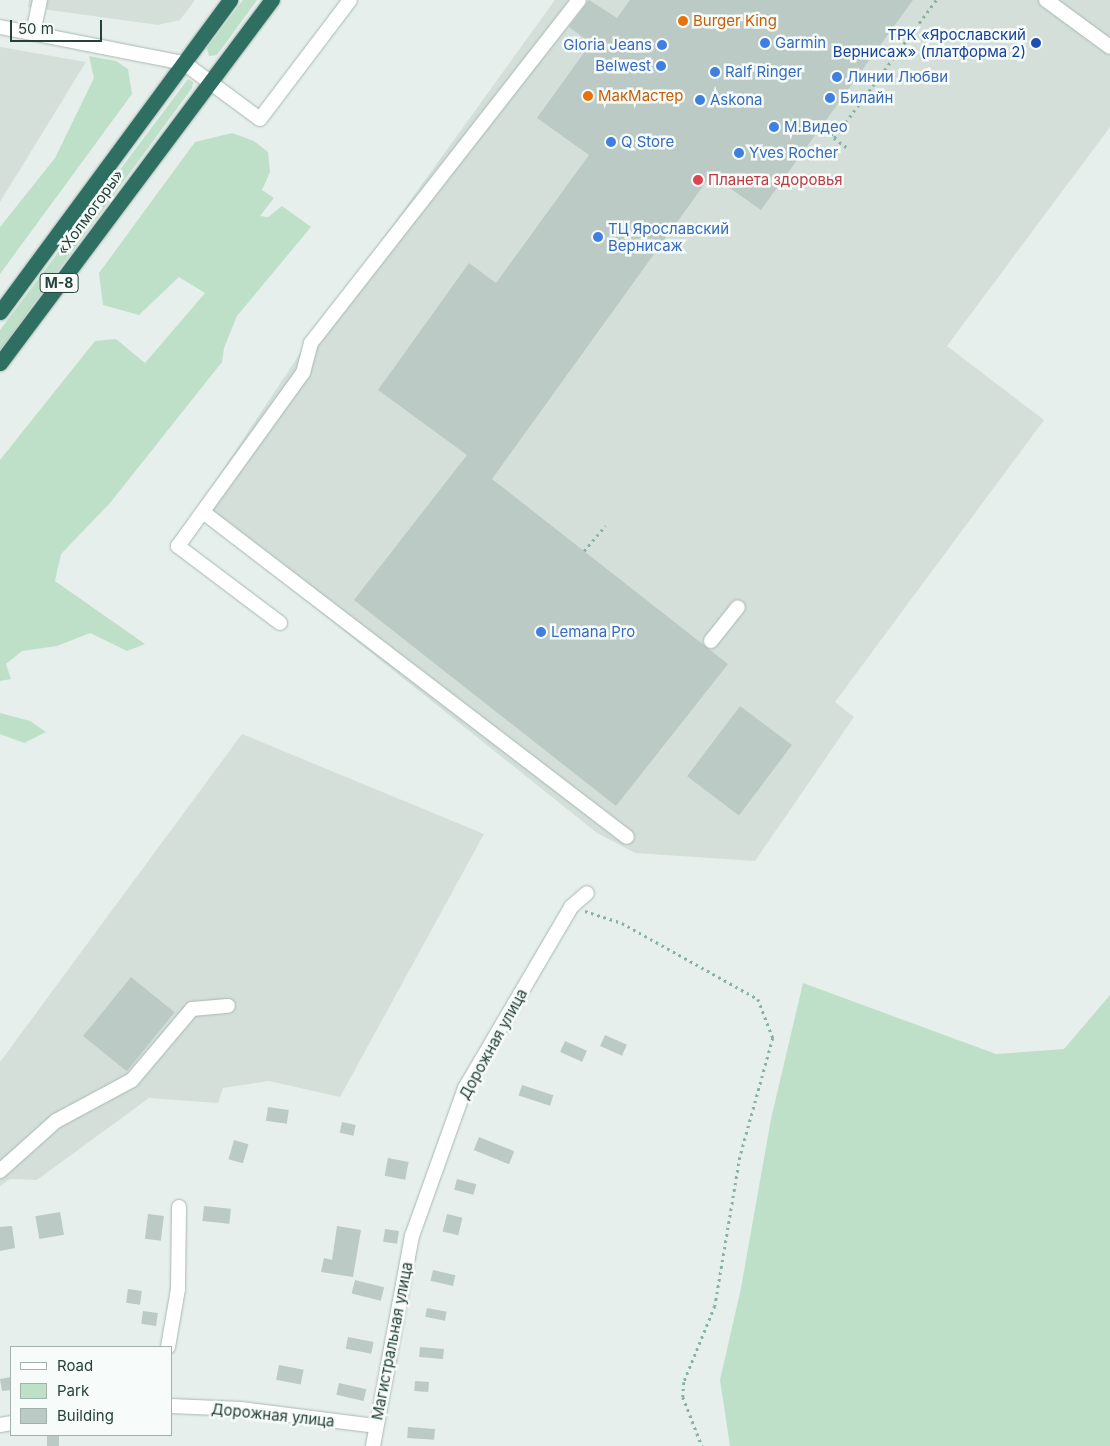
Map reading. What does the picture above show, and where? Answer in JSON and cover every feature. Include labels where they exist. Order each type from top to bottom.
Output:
[{"type":"highway","name":"М-8","points":[[184,63],[230,0]]},
{"type":"highway","name":"М-8","points":[[209,82],[272,0]]},
{"type":"highway","name":"«Холмогоры»","points":[[0,312],[184,63]]},
{"type":"highway","name":"«Холмогоры»","points":[[0,363],[209,82]]},
{"type":"street","points":[[33,33],[40,0]]},
{"type":"street","points":[[0,27],[184,63],[260,120],[350,0]]},
{"type":"street","points":[[280,624],[178,546],[303,373],[311,343],[580,0]]},
{"type":"street","points":[[1046,0],[1110,48]]},
{"type":"street","points":[[203,512],[627,837]]},
{"type":"street","points":[[711,641],[738,607]]},
{"type":"street","name":"Дорожная улица","points":[[412,1236],[465,1088],[571,907],[587,893]]},
{"type":"street","points":[[0,1171],[56,1121],[132,1080],[192,1009],[228,1006]]},
{"type":"street","points":[[168,1346],[178,1289],[179,1207]]},
{"type":"street","name":"Магистральная улица","points":[[373,1446],[375,1426],[412,1236]]},
{"type":"street","name":"Дорожная улица","points":[[172,1406],[241,1409],[375,1426]]},
{"type":"path","points":[[834,138],[936,0]]},
{"type":"path","points":[[825,122],[834,138],[848,148]]},
{"type":"path","points":[[584,551],[605,526]]},
{"type":"path","points":[[571,907],[622,923],[758,1000],[773,1038],[740,1157],[715,1306],[684,1382],[683,1397],[702,1446]]},
{"type":"shaded area","points":[[29,0],[195,0],[180,20],[158,25],[28,7]]},
{"type":"shaded area","points":[[555,0],[1110,0],[1110,127],[947,346],[1044,420],[835,702],[854,717],[755,861],[635,853],[597,833],[205,520],[200,511],[202,501],[303,349]]},
{"type":"shaded area","points":[[0,47],[86,62],[0,202]]},
{"type":"shaded area","points":[[242,734],[484,834],[340,1097],[269,1081],[223,1088],[218,1103],[149,1098],[37,1180],[10,1179],[0,1186],[0,1062]]},
{"type":"green space","points":[[243,0],[257,0],[217,55],[209,56],[207,48]]},
{"type":"green space","points":[[89,56],[116,61],[128,69],[132,94],[0,274],[0,227],[55,158],[94,78]]},
{"type":"green space","points":[[188,79],[193,82],[192,88],[0,350],[0,330]]},
{"type":"green space","points":[[232,133],[254,141],[268,152],[270,172],[262,190],[274,198],[260,216],[268,217],[282,206],[311,227],[237,316],[224,348],[222,362],[110,503],[61,554],[55,581],[145,644],[127,651],[90,633],[57,646],[22,651],[6,664],[11,679],[0,681],[0,460],[95,341],[116,339],[145,363],[205,293],[179,277],[139,315],[103,305],[99,273],[195,142]]},
{"type":"green space","points":[[0,713],[30,721],[46,732],[24,743],[0,734]]},
{"type":"green space","points":[[803,983],[996,1054],[1064,1049],[1110,995],[1110,1446],[730,1446],[720,1380],[741,1288],[771,1119]]},
{"type":"building","name":"ТЦ Ярославский Вернисаж","points":[[589,0],[617,18],[630,0],[913,0],[761,210],[711,175],[492,479],[728,664],[616,806],[354,600],[467,455],[378,390],[469,263],[496,283],[589,155],[537,118],[591,43],[569,27]]},
{"type":"building","points":[[740,706],[792,745],[739,815],[687,776]]},
{"type":"building","points":[[131,977],[175,1012],[127,1071],[83,1036]]},
{"type":"building","points":[[605,1035],[627,1045],[622,1056],[600,1046]]},
{"type":"building","points":[[565,1041],[587,1051],[582,1062],[560,1052]]},
{"type":"building","points":[[522,1085],[553,1095],[550,1106],[519,1095]]},
{"type":"building","points":[[268,1107],[289,1110],[287,1124],[266,1121]]},
{"type":"building","points":[[342,1122],[356,1125],[353,1136],[340,1133]]},
{"type":"building","points":[[479,1137],[514,1151],[509,1164],[474,1150]]},
{"type":"building","points":[[234,1140],[248,1144],[243,1163],[228,1159]]},
{"type":"building","points":[[388,1158],[409,1162],[405,1180],[385,1176]]},
{"type":"building","points":[[457,1179],[476,1184],[473,1195],[454,1190]]},
{"type":"building","points":[[204,1206],[231,1209],[229,1224],[202,1221]]},
{"type":"building","points":[[60,1212],[64,1235],[39,1239],[35,1216]]},
{"type":"building","points":[[148,1214],[164,1216],[161,1241],[145,1239]]},
{"type":"building","points":[[447,1214],[463,1218],[458,1235],[443,1231]]},
{"type":"building","points":[[12,1226],[15,1248],[0,1251],[0,1227]]},
{"type":"building","points":[[337,1226],[361,1230],[353,1277],[321,1272],[324,1258],[332,1260]]},
{"type":"building","points":[[385,1229],[399,1231],[397,1244],[383,1242]]},
{"type":"building","points":[[433,1270],[455,1275],[453,1286],[431,1281]]},
{"type":"building","points":[[355,1280],[384,1287],[381,1301],[352,1294]]},
{"type":"building","points":[[128,1289],[142,1291],[140,1305],[126,1303]]},
{"type":"building","points":[[427,1308],[447,1312],[445,1321],[425,1317]]},
{"type":"building","points":[[143,1311],[158,1313],[156,1326],[141,1324]]},
{"type":"building","points":[[348,1337],[374,1342],[371,1354],[346,1349]]},
{"type":"building","points":[[420,1347],[444,1349],[443,1359],[419,1357]]},
{"type":"building","points":[[279,1365],[304,1370],[301,1384],[276,1380]]},
{"type":"building","points":[[10,1377],[10,1390],[2,1391],[0,1379]]},
{"type":"building","points":[[415,1381],[429,1382],[428,1392],[414,1391]]},
{"type":"building","points":[[339,1383],[366,1389],[364,1401],[336,1395]]},
{"type":"building","points":[[408,1427],[435,1429],[434,1440],[407,1438]]},
{"type":"building","points":[[47,1436],[59,1436],[59,1446],[47,1446]]},
{"type":"place","name":"Burger King","points":[[683,21]]},
{"type":"place","name":"Garmin","points":[[765,43]]},
{"type":"place","name":"ТРК «Ярославский Вернисаж» (платформа 2)","points":[[1036,43]]},
{"type":"place","name":"Gloria Jeans","points":[[662,45]]},
{"type":"place","name":"Belwest","points":[[661,66]]},
{"type":"place","name":"Ralf Ringer","points":[[715,72]]},
{"type":"place","name":"Линии Любви","points":[[837,77]]},
{"type":"place","name":"МакМастер","points":[[588,96]]},
{"type":"place","name":"Билайн","points":[[830,98]]},
{"type":"place","name":"Askona","points":[[700,100]]},
{"type":"place","name":"М.Видео","points":[[774,127]]},
{"type":"place","name":"Q Store","points":[[611,142]]},
{"type":"place","name":"Yves Rocher","points":[[739,153]]},
{"type":"place","name":"Планета здоровья","points":[[698,180]]},
{"type":"place","name":"ТЦ Ярославский Вернисаж","points":[[598,237]]},
{"type":"place","name":"Lemana Pro","points":[[541,632]]}]
